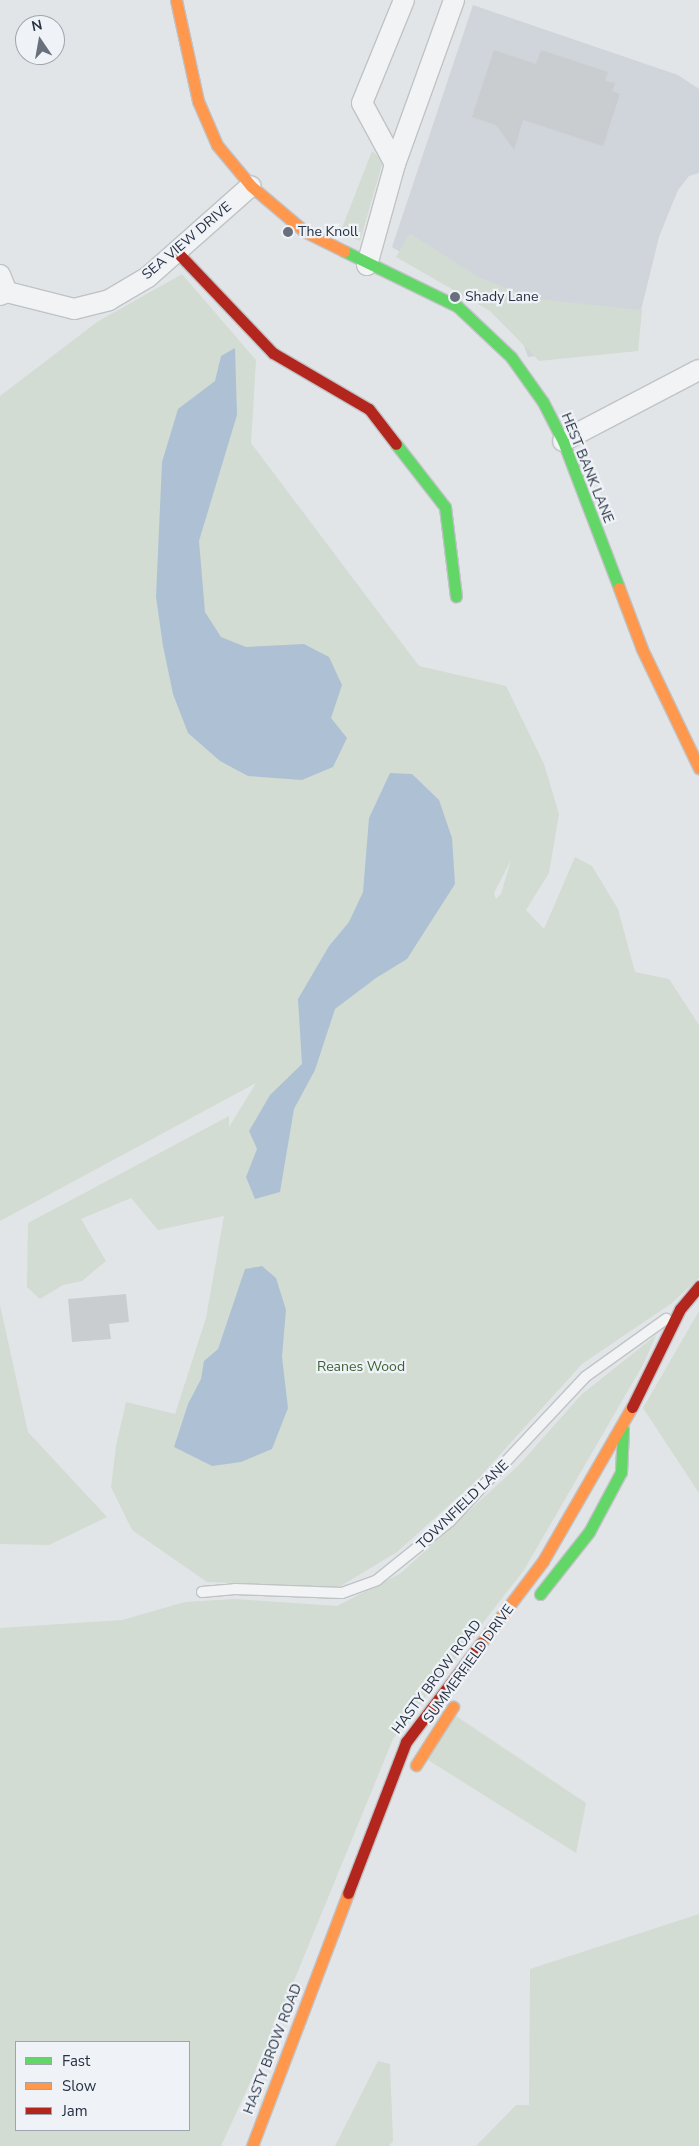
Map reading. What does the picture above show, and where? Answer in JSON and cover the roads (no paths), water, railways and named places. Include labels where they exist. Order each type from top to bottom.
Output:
[{"type":"street","name":"HEST BANK LANE","points":[[176,0],[198,102],[218,145],[251,186],[304,231],[367,264],[457,306],[511,358],[543,402],[562,441],[642,649],[699,768]]},
{"type":"street","points":[[395,164],[362,103],[404,0]]},
{"type":"street","points":[[367,264],[395,164],[454,0]]},
{"type":"street","name":"SEA VIEW DRIVE","points":[[2,287],[74,309],[89,308],[109,300],[148,277],[251,186]]},
{"type":"street","points":[[177,252],[216,290],[272,353],[369,409],[445,507],[456,596]]},
{"type":"street","points":[[562,441],[699,371]]},
{"type":"street","name":"HASTY BROW ROAD","points":[[252,2146],[406,1742],[543,1561],[623,1425],[680,1309],[699,1286]]},
{"type":"street","name":"SUMMERFIELD DRIVE","points":[[534,1602],[589,1532],[621,1472],[623,1425]]},
{"type":"street","name":"SUMMERFIELD DRIVE","points":[[416,1765],[463,1694]]},
{"type":"lane","name":"TOWNFIELD LANE","points":[[202,1592],[236,1588],[342,1593],[377,1580],[450,1521],[585,1377],[680,1309]]},
{"type":"water","points":[[235,348],[237,415],[199,541],[205,612],[221,637],[246,647],[304,644],[329,657],[342,685],[331,718],[347,738],[333,767],[302,780],[248,776],[220,761],[188,733],[173,694],[163,646],[156,597],[162,462],[178,409],[215,381],[221,356]]},
{"type":"water","points":[[390,773],[412,774],[439,800],[452,838],[455,884],[407,959],[376,978],[335,1009],[315,1070],[294,1109],[280,1192],[255,1199],[246,1177],[257,1149],[249,1131],[270,1095],[302,1064],[298,999],[329,946],[349,922],[363,892],[369,818]]},
{"type":"water","points":[[262,1266],[276,1278],[286,1310],[282,1357],[288,1408],[272,1449],[241,1462],[212,1466],[174,1447],[188,1404],[201,1379],[204,1361],[218,1349],[245,1269]]},
{"type":"place","name":"The Knoll","points":[[288,232]]},
{"type":"place","name":"Shady Lane","points":[[455,297]]},
{"type":"park label","name":"Reanes Wood","points":[[361,1367]]}]
